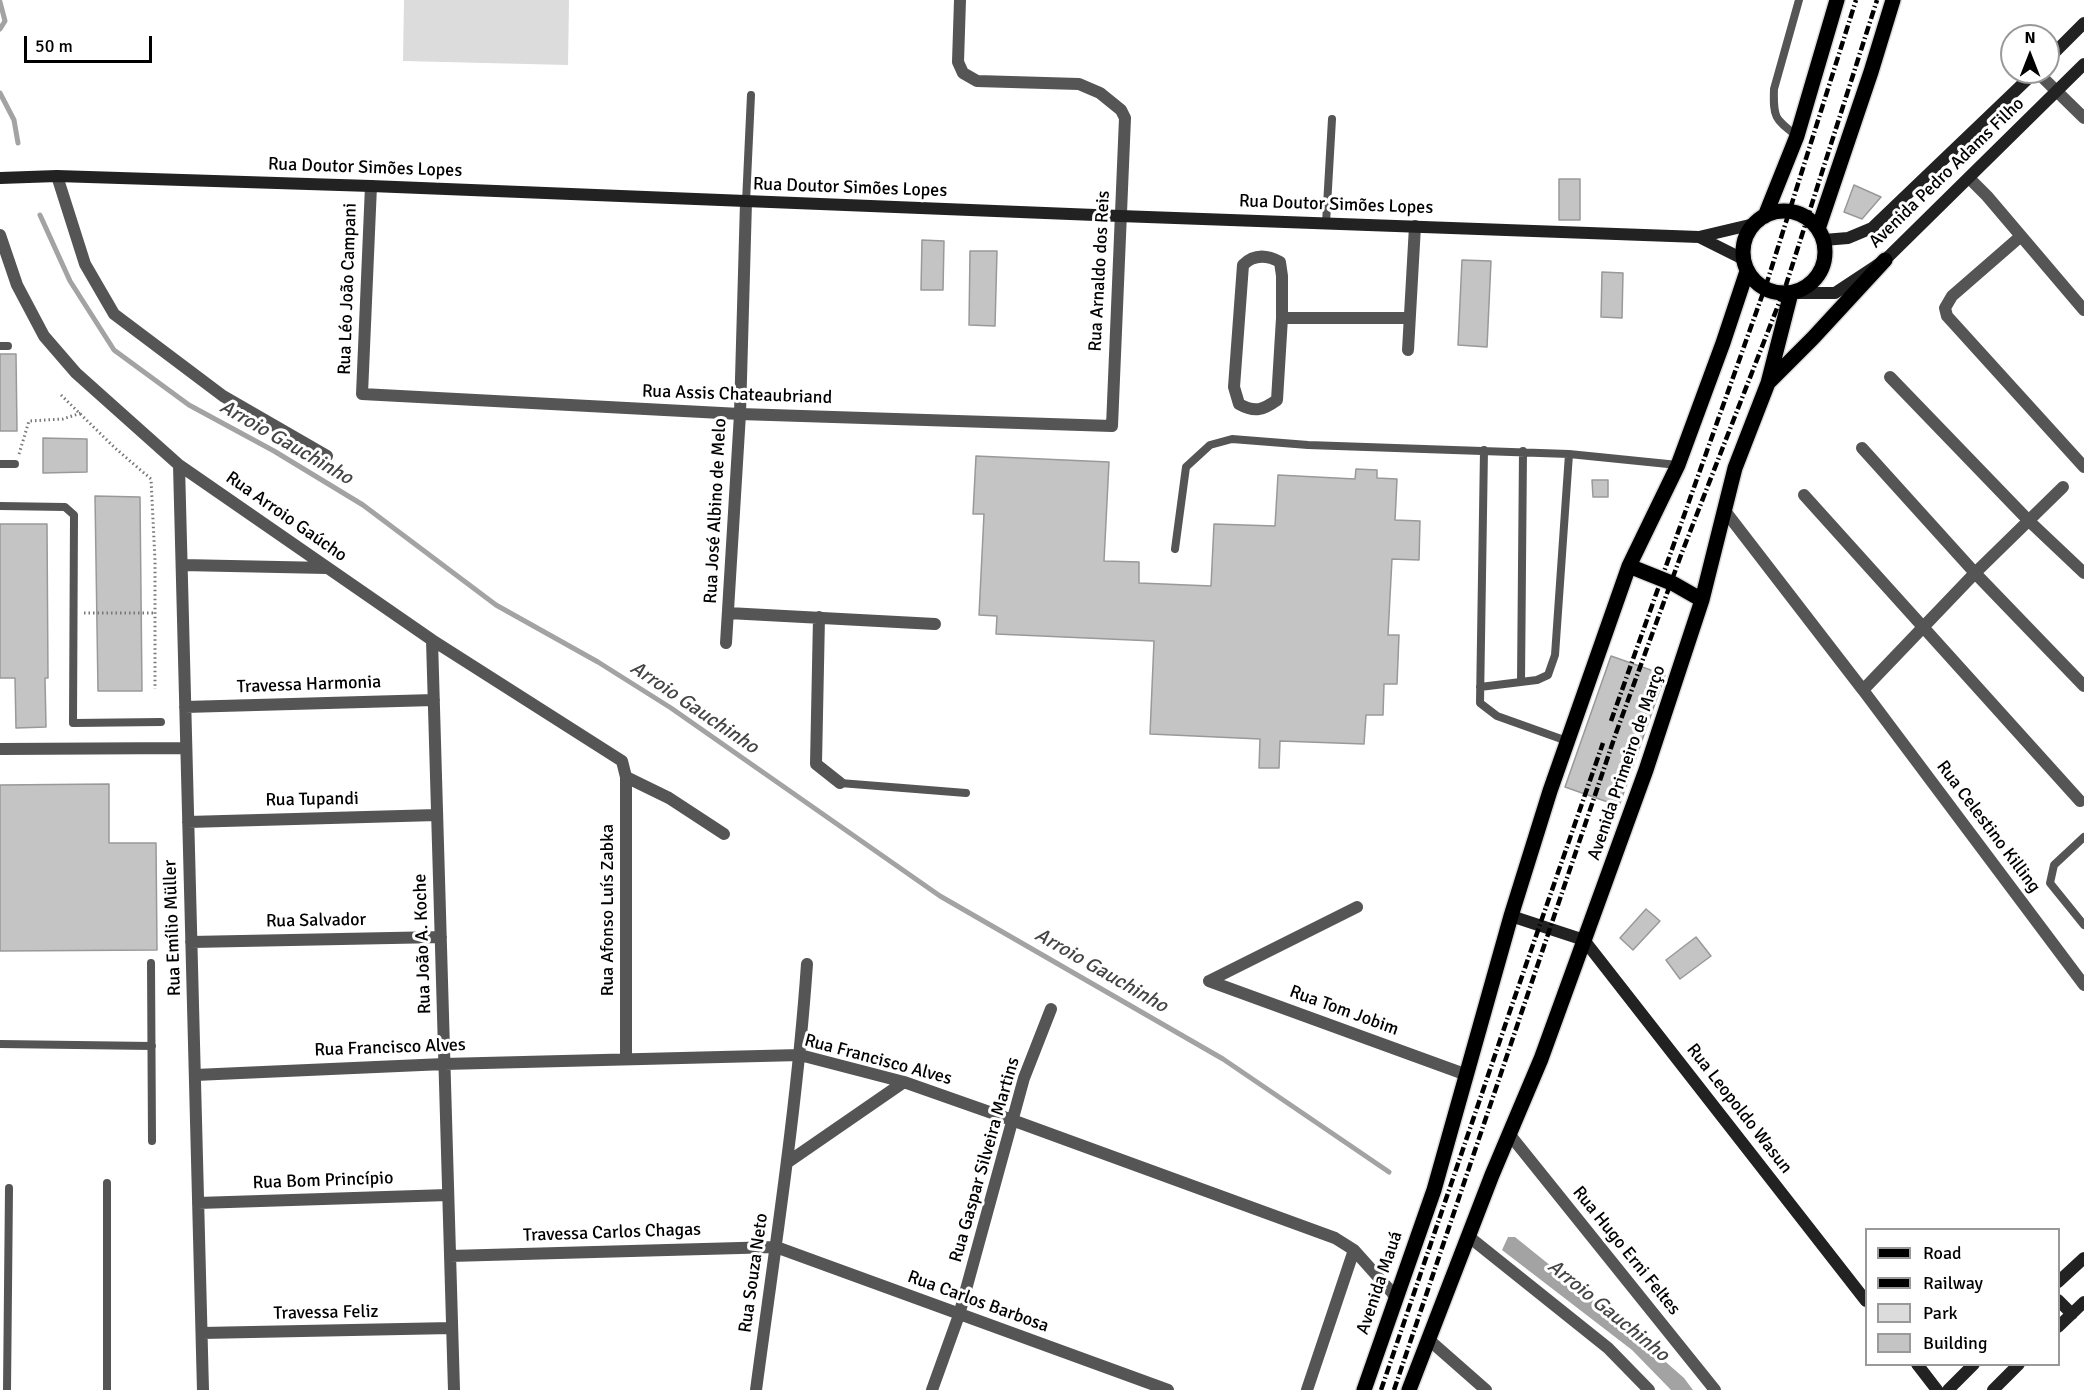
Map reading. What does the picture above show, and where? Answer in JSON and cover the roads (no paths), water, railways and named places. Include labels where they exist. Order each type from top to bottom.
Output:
[{"type":"main road","points":[[1467,1075],[1511,916],[1567,741],[1629,566],[1678,465],[1723,343],[1745,265],[1743,246],[1747,234],[1759,220],[1797,136],[1837,0]]},
{"type":"main road","points":[[1821,234],[1893,0]]},
{"type":"main road","points":[[2060,47],[2084,23]]},
{"type":"main road","name":"Avenida Pedro Adams Filho","points":[[1791,293],[1835,293],[1885,260],[2084,63]]},
{"type":"main road","name":"Avenida Pedro Adams Filho","points":[[1821,234],[1848,238],[1872,228],[2023,84]]},
{"type":"main road","name":"Rua Doutor Simões Lopes","points":[[0,178],[57,176],[371,186],[1699,237],[1759,220]]},
{"type":"main road","points":[[1745,265],[1755,282],[1765,290],[1778,294],[1791,293],[1812,283],[1820,274],[1824,263],[1826,252],[1821,234],[1810,220],[1788,211],[1776,212],[1759,220]]},
{"type":"main road","name":"Rua Doutor Simões Lopes","points":[[1699,237],[1745,265]]},
{"type":"main road","points":[[1768,383],[1885,260]]},
{"type":"main road","name":"Avenida Primeiro de Março","points":[[1468,1236],[1541,1059],[1646,770],[1702,600],[1735,468],[1768,383],[1791,293]]},
{"type":"main road","points":[[1629,566],[1674,584],[1702,600]]},
{"type":"main road","points":[[1511,916],[1584,940]]},
{"type":"main road","name":"Rua Leopoldo Wasun","points":[[1584,940],[1865,1299]]},
{"type":"main road","name":"Avenida Mauá","points":[[1364,1390],[1434,1190],[1467,1075]]},
{"type":"main road","points":[[1409,1390],[1468,1236]]},
{"type":"main road","points":[[2060,1280],[2084,1258]]},
{"type":"main road","points":[[2060,1302],[2072,1314]]},
{"type":"main road","points":[[2060,1325],[2084,1302]]},
{"type":"main road","points":[[1918,1366],[1937,1390]]},
{"type":"main road","points":[[1947,1390],[1973,1366]]},
{"type":"main road","points":[[1993,1390],[2018,1366]]},
{"type":"street","name":"Rua Arnaldo dos Reis","points":[[960,0],[958,62],[963,73],[977,81],[1079,84],[1100,93],[1121,110],[1125,118],[1112,426]]},
{"type":"street","points":[[2049,84],[2084,118]]},
{"type":"street","points":[[57,176],[85,264],[114,314],[223,396],[327,456]]},
{"type":"street","points":[[1969,178],[2084,310]]},
{"type":"street","name":"Rua Léo João Campani","points":[[362,394],[371,186]]},
{"type":"street","name":"Rua José Albino de Melo","points":[[726,643],[740,414],[746,202]]},
{"type":"street","points":[[1408,350],[1415,226]]},
{"type":"street","name":"Rua Arroio Gaúcho","points":[[0,235],[17,285],[44,336],[76,373],[179,465],[432,640],[622,761]]},
{"type":"street","points":[[2021,236],[1952,296],[1945,308],[1947,316],[2083,466]]},
{"type":"street","points":[[1269,256],[1280,261],[1282,318],[1277,400],[1264,409],[1247,408],[1239,404],[1234,387],[1244,265],[1247,261],[1269,256]]},
{"type":"street","points":[[1282,318],[1409,318]]},
{"type":"street","points":[[1890,378],[2028,520],[2084,573]]},
{"type":"street","name":"Rua Assis Chateaubriand","points":[[362,394],[740,414],[1112,426]]},
{"type":"street","points":[[1862,448],[1975,573],[2084,686]]},
{"type":"street","name":"Rua Emílio Müller","points":[[179,465],[203,1390]]},
{"type":"street","points":[[1863,690],[1975,573],[2063,487]]},
{"type":"street","points":[[1804,495],[2080,801]]},
{"type":"street","name":"Rua Celestino Killing","points":[[1725,511],[1863,690],[2084,985]]},
{"type":"street","points":[[182,565],[328,568]]},
{"type":"street","points":[[728,613],[935,624]]},
{"type":"street","points":[[819,617],[816,764],[840,783]]},
{"type":"street","name":"Rua João A. Koche","points":[[432,640],[453,1390]]},
{"type":"street","name":"Travessa Harmonia","points":[[185,707],[434,700]]},
{"type":"street","points":[[0,749],[186,748]]},
{"type":"street","name":"Rua Afonso Luís Zabka","points":[[622,761],[626,777],[626,1059]]},
{"type":"street","points":[[626,777],[669,798],[724,834]]},
{"type":"street","name":"Rua Tupandi","points":[[188,822],[437,815]]},
{"type":"street","name":"Rua Tom Jobim","points":[[1357,907],[1209,981],[1467,1075]]},
{"type":"street","name":"Rua Salvador","points":[[191,942],[441,937]]},
{"type":"street","name":"Rua Souza Neto","points":[[756,1390],[788,1162],[807,964]]},
{"type":"street","name":"Rua Gaspar Silveira Martins","points":[[932,1390],[959,1315],[1024,1078],[1051,1009]]},
{"type":"street","name":"Rua Francisco Alves","points":[[195,1075],[444,1064],[800,1055],[904,1082],[1335,1238],[1354,1250],[1396,1297]]},
{"type":"street","points":[[788,1162],[904,1082]]},
{"type":"street","name":"Rua Hugo Erni Feltes","points":[[1510,1135],[1715,1390]]},
{"type":"street","name":"Rua Bom Princípio","points":[[198,1203],[448,1195]]},
{"type":"street","points":[[1468,1236],[1608,1348],[1649,1390]]},
{"type":"street","name":"Rua Carlos Barbosa","points":[[776,1246],[1168,1390]]},
{"type":"street","name":"Travessa Carlos Chagas","points":[[450,1256],[776,1246]]},
{"type":"street","name":"Avenida Mauá","points":[[1307,1390],[1354,1250]]},
{"type":"street","name":"Travessa Feliz","points":[[202,1333],[452,1328]]},
{"type":"street","points":[[1428,1339],[1486,1390]]},
{"type":"lane","points":[[1797,136],[1777,120],[1773,103],[1774,89],[1799,0]]},
{"type":"lane","points":[[746,202],[751,95]]},
{"type":"lane","points":[[1326,223],[1332,119]]},
{"type":"lane","points":[[1175,549],[1186,466],[1210,445],[1232,439],[1308,445],[1523,451],[1678,465]]},
{"type":"lane","points":[[1484,450],[1480,703],[1497,716],[1567,741]]},
{"type":"lane","points":[[1521,682],[1523,451]]},
{"type":"lane","points":[[1480,687],[1538,680],[1548,675],[1555,655],[1569,454]]},
{"type":"lane","points":[[0,464],[15,464]]},
{"type":"lane","points":[[0,506],[65,507],[74,515],[73,723],[161,722]]},
{"type":"lane","points":[[840,783],[966,793]]},
{"type":"lane","points":[[2084,837],[2054,865],[2050,883],[2084,925]]},
{"type":"lane","points":[[151,963],[152,1141]]},
{"type":"lane","points":[[0,1044],[152,1046]]},
{"type":"lane","points":[[106,1183],[107,1390]]},
{"type":"lane","points":[[7,1390],[9,1188]]},
{"type":"waterway","name":"Arroio Gauchinho","points":[[0,2],[5,21],[0,29]]},
{"type":"waterway","name":"Arroio Gauchinho","points":[[0,93],[14,120],[18,143]]},
{"type":"waterway","name":"Arroio Gauchinho","points":[[40,215],[70,281],[114,350],[189,405],[274,451],[363,505],[496,605],[598,662],[671,708],[940,896],[1223,1059],[1389,1172]]},
{"type":"railway","points":[[1611,721],[1768,279],[1856,0]]},
{"type":"railway","points":[[1394,1390],[1616,733],[1681,555],[1786,285],[1877,0]]},
{"type":"railway","points":[[1381,1390],[1603,743]]}]
